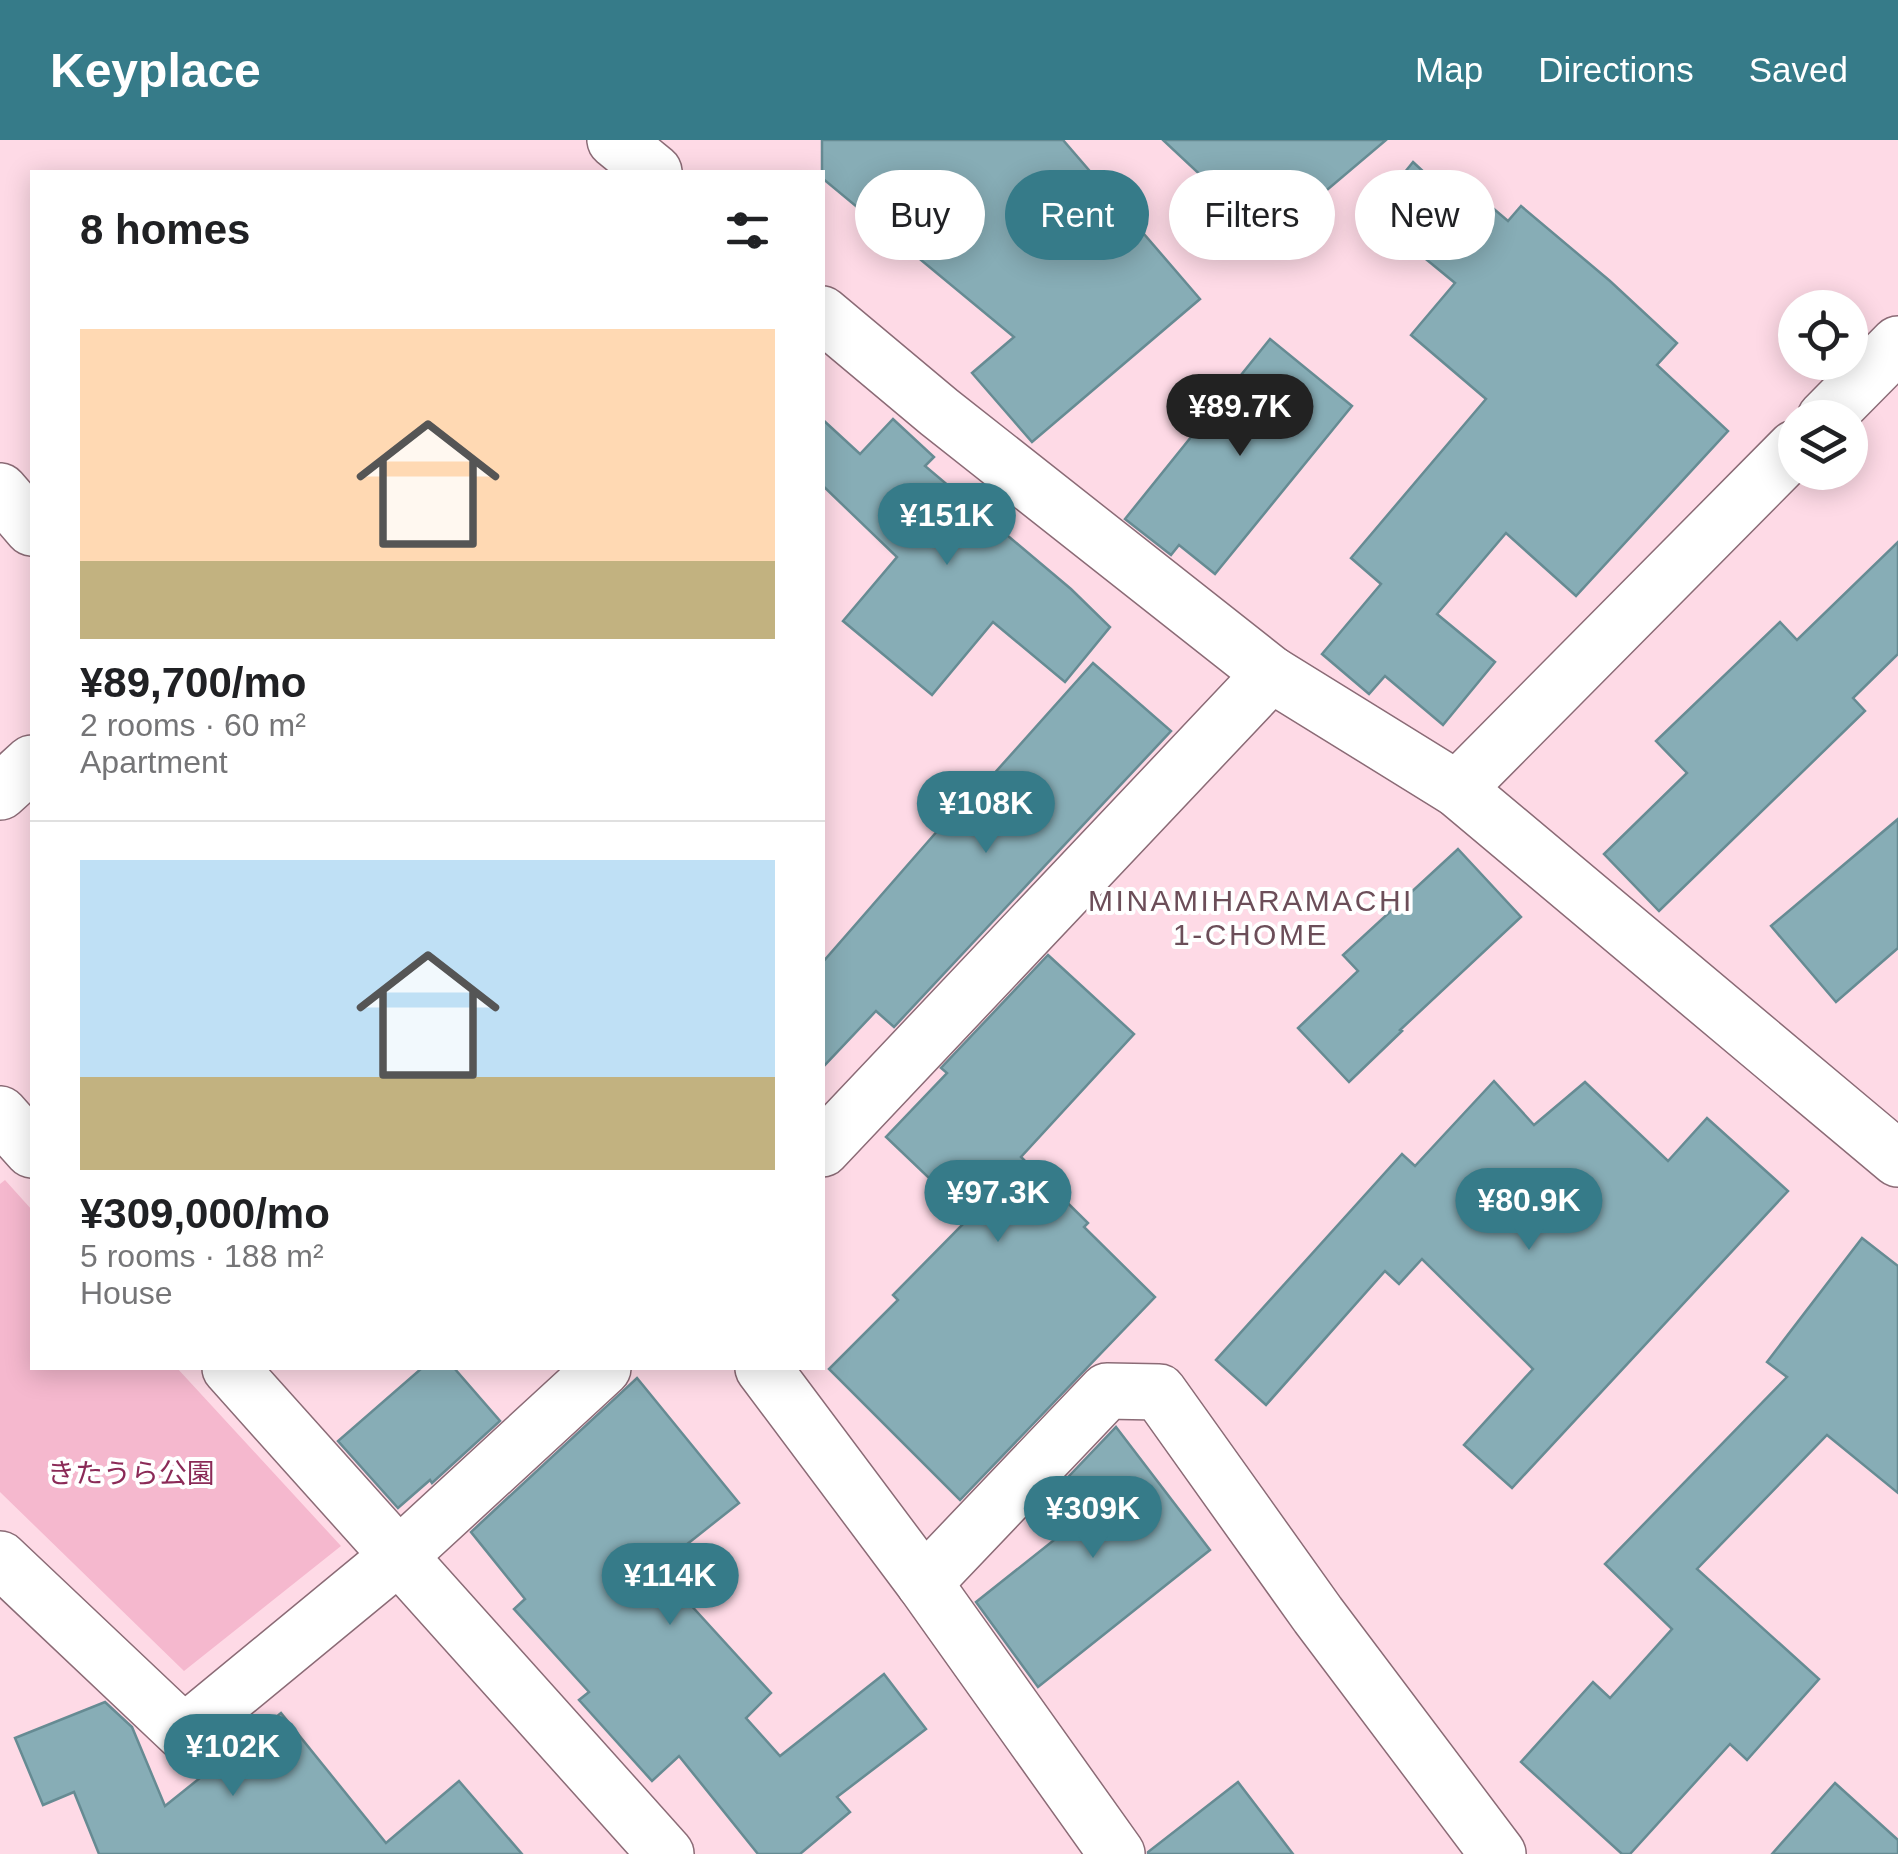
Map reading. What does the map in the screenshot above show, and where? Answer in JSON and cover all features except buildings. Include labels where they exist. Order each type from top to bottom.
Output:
[{"type":"lane","points":[[615,140],[652,170]]},
{"type":"lane","points":[[825,320],[1270,674],[1457,789],[1898,1160]]},
{"type":"lane","points":[[1843,400],[1898,344]]},
{"type":"lane","points":[[1457,789],[1778,465]]},
{"type":"lane","points":[[0,491],[30,526]]},
{"type":"lane","points":[[825,1145],[1270,674]]},
{"type":"lane","points":[[0,792],[30,765]]},
{"type":"lane","points":[[0,1114],[30,1148]]},
{"type":"lane","points":[[232,1370],[666,1854]]},
{"type":"lane","points":[[0,1559],[184,1733],[400,1555],[601,1370]]},
{"type":"lane","points":[[764,1370],[1117,1854]]},
{"type":"lane","points":[[924,1584],[1107,1391],[1158,1392],[1318,1615],[1498,1854]]},
{"type":"green space","name":"きたうら公園","points":[[5,1180],[30,1208],[30,1370],[179,1370],[341,1546],[184,1671],[0,1492],[0,1184]]},
{"type":"district","name":"MINAMIHARAMACHI 1-CHOME","points":[[1251,917]]}]
